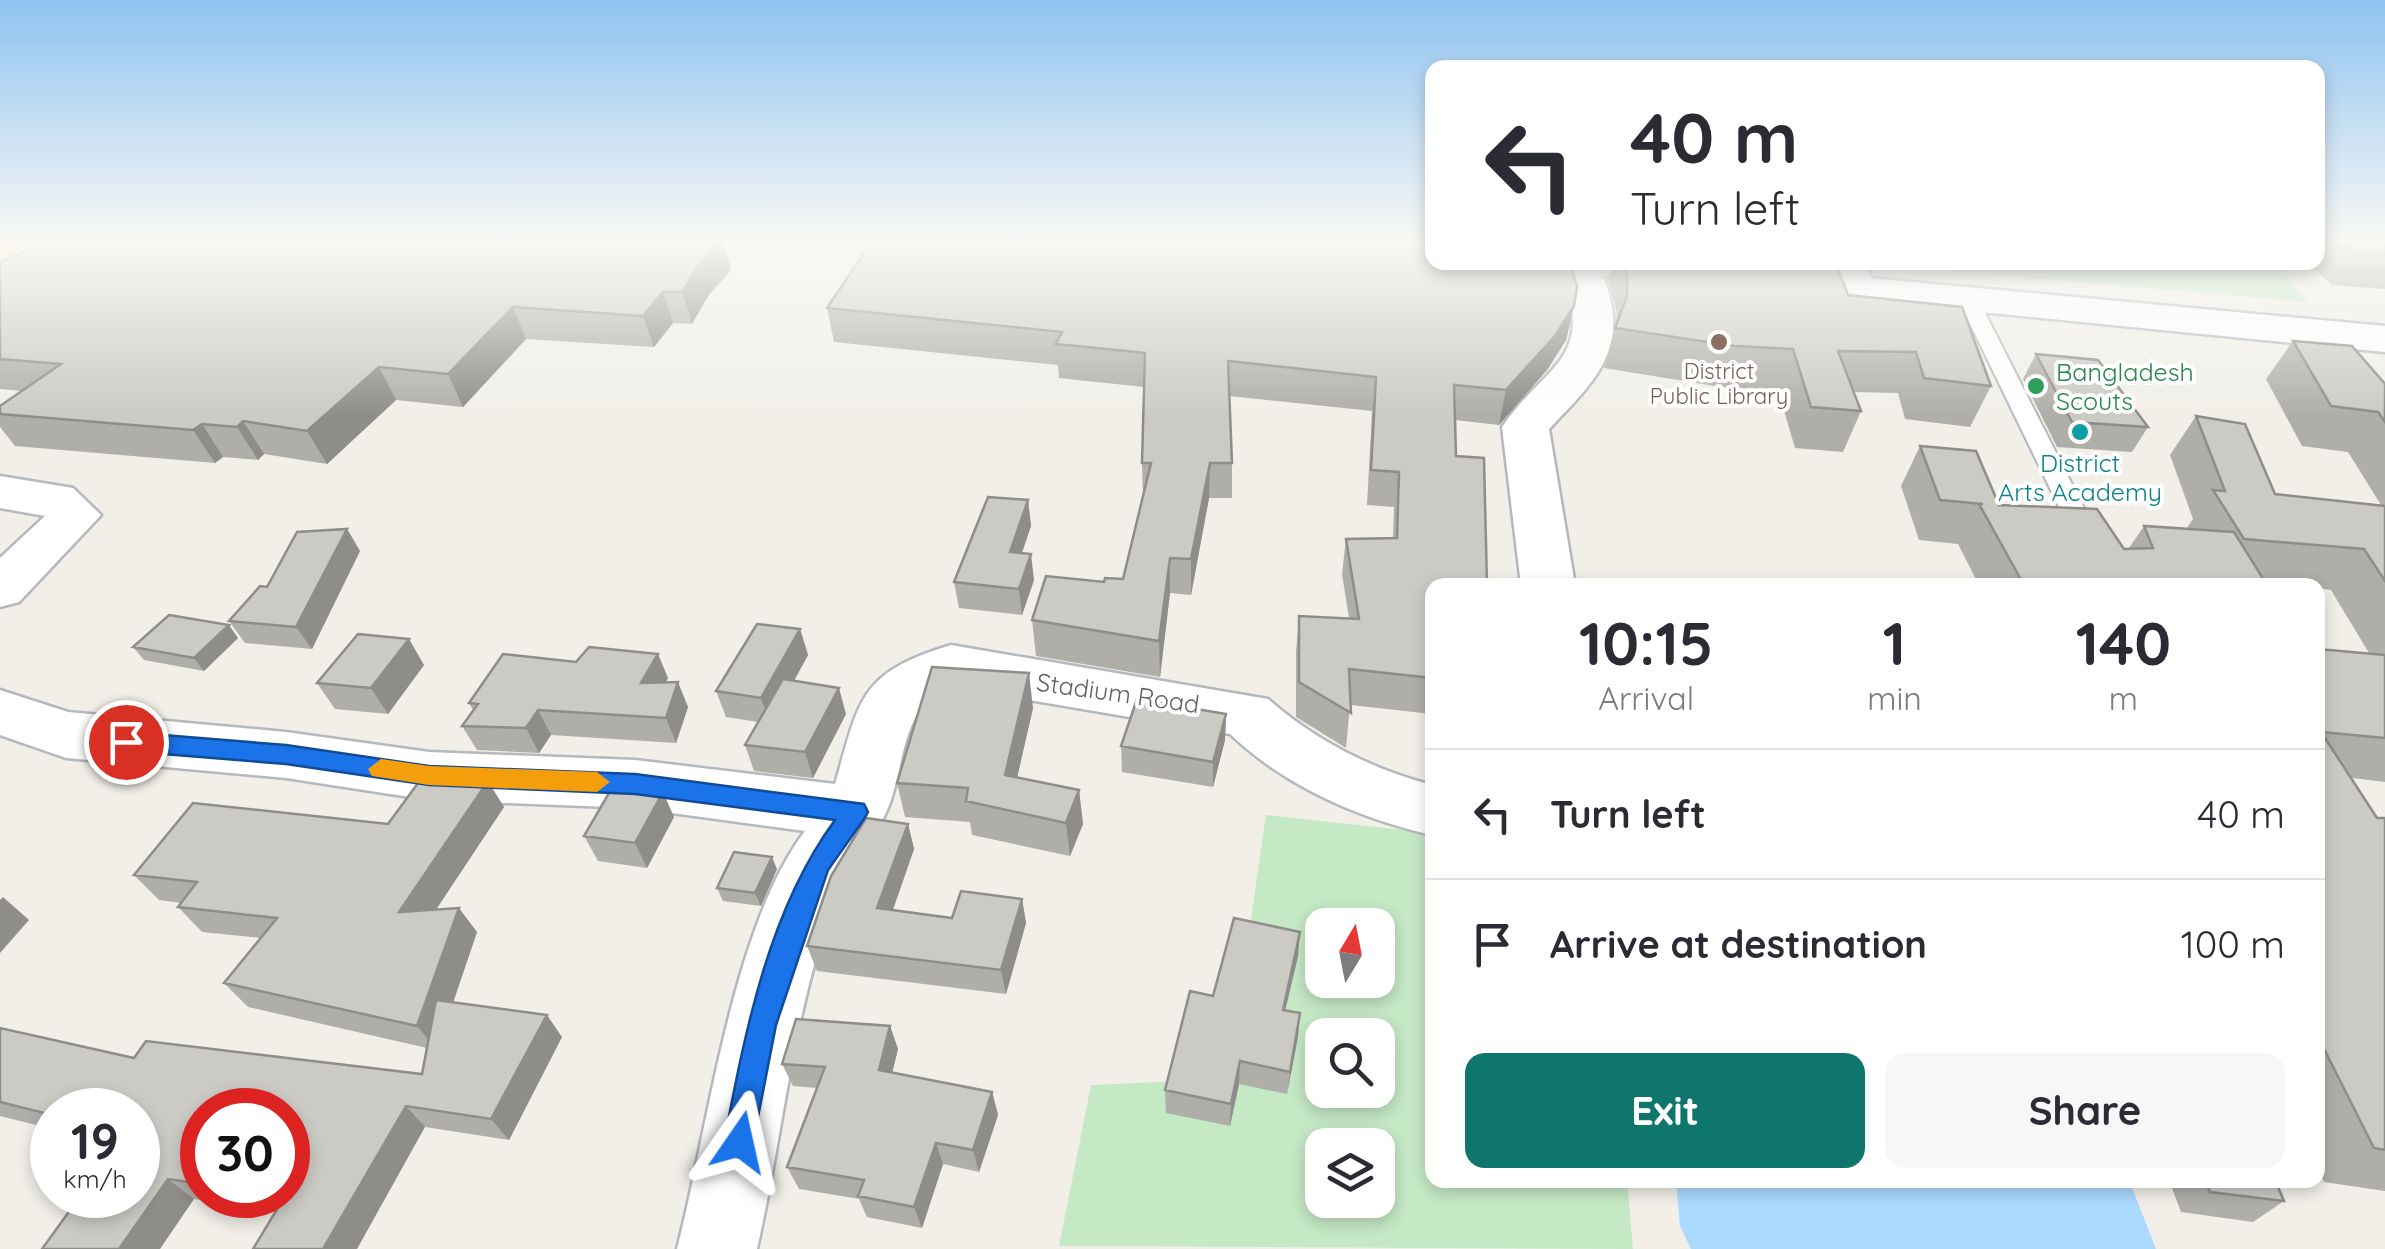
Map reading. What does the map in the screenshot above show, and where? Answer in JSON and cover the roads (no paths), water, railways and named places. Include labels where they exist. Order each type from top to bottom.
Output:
[{"type":"street","points":[[1547,578],[1525,428],[1584,366],[1592,331],[1587,299]]},
{"type":"street","points":[[1961,299],[2385,339]]},
{"type":"street","points":[[2307,333],[2340,372]]},
{"type":"street","points":[[0,492],[55,499],[76,515],[0,589]]},
{"type":"street","name":"Stadium Road","points":[[717,1249],[762,1025],[816,866],[855,812],[892,697],[919,673],[951,666],[1247,714],[1274,742],[1332,773],[1425,807]]},
{"type":"street","points":[[0,712],[66,735],[286,755],[429,776],[635,784],[855,812]]},
{"type":"lane","points":[[1969,301],[2107,578]]},
{"type":"water","points":[[1677,1188],[2132,1188],[2156,1249],[1691,1249],[1680,1226]]},
{"type":"place","name":"District Public Library","points":[[1719,342]]},
{"type":"place","name":"Bangladesh Scouts","points":[[2036,386]]},
{"type":"place","name":"District Arts Academy","points":[[2080,432]]}]
